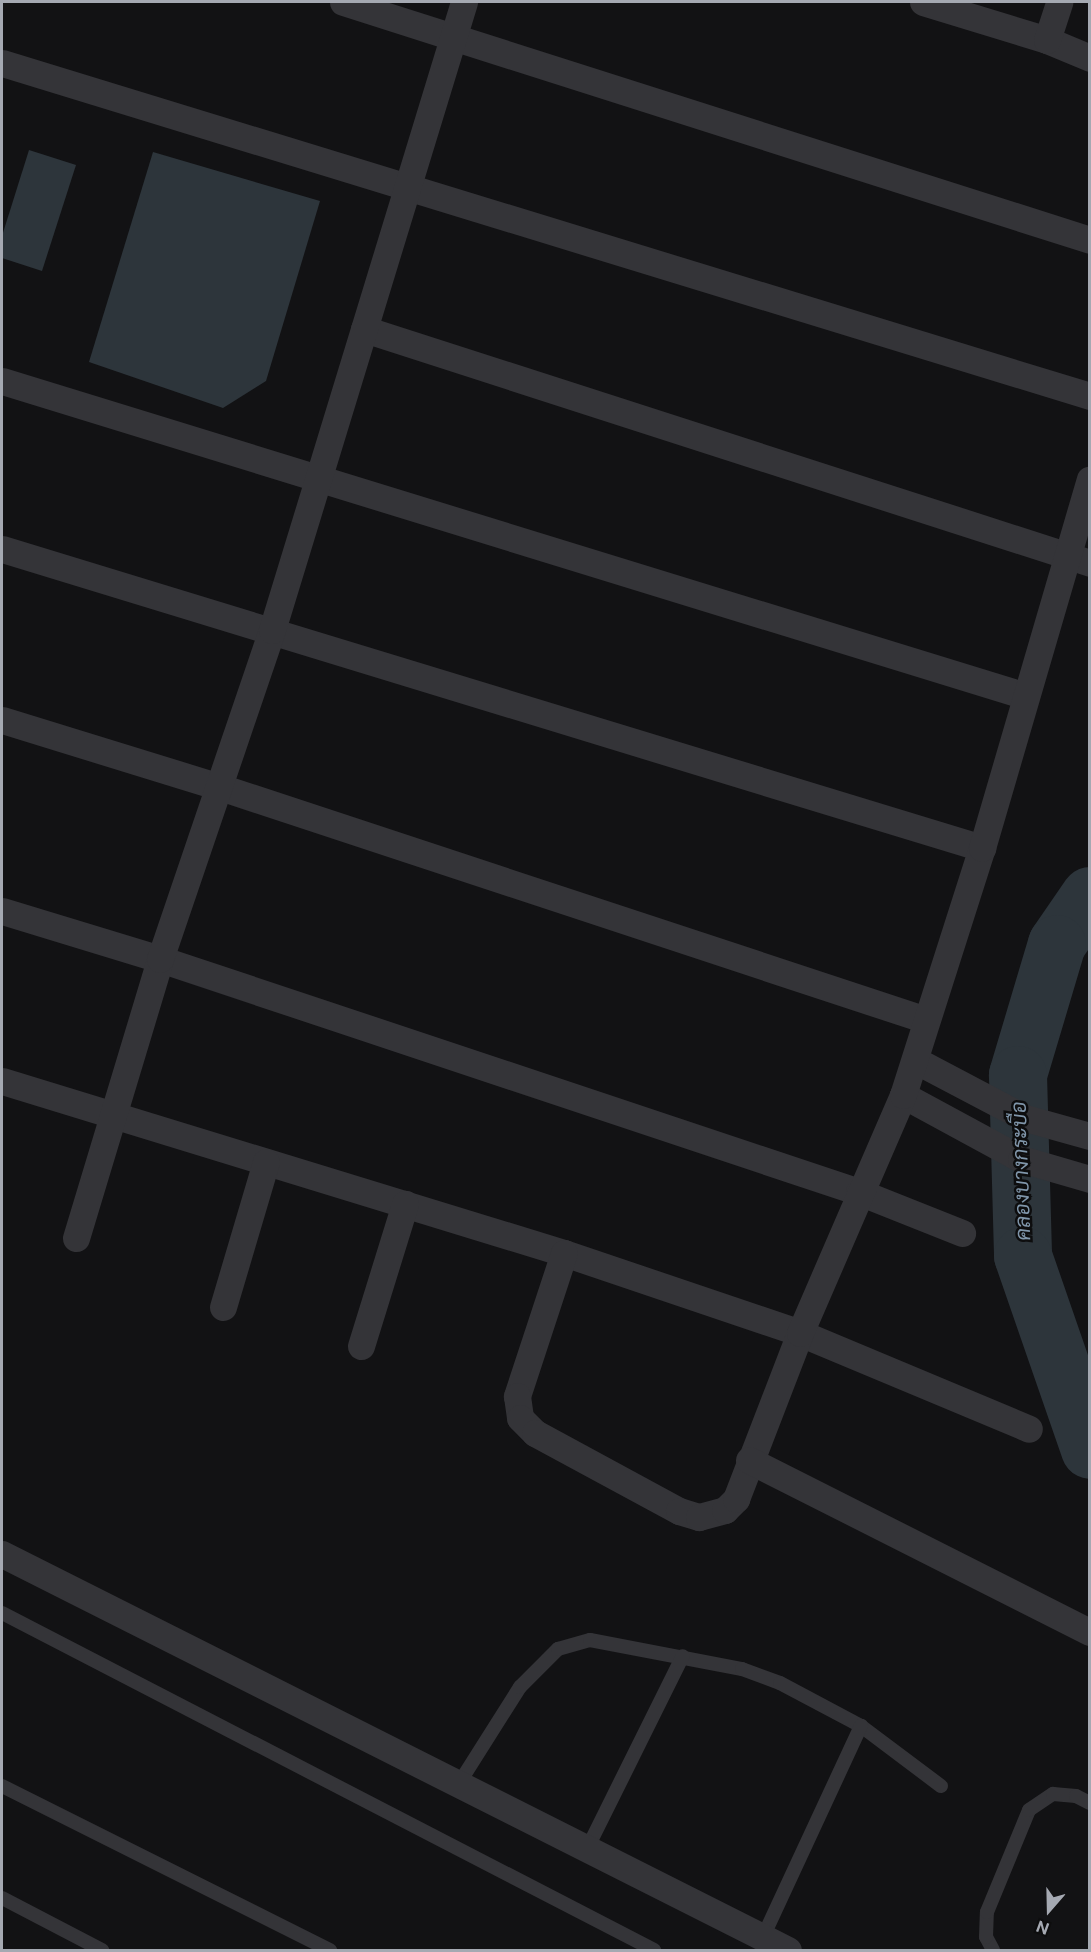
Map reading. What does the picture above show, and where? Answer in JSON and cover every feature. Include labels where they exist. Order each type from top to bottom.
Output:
[{"type":"street","points":[[343,2],[453,35],[1089,240]]},
{"type":"street","points":[[76,1238],[160,959],[272,630],[464,2]]},
{"type":"street","points":[[923,2],[1047,40],[1089,58]]},
{"type":"street","points":[[1047,40],[1059,2]]},
{"type":"street","points":[[2,63],[407,184],[1089,396]]},
{"type":"street","points":[[364,329],[1079,559]]},
{"type":"street","points":[[2,381],[1026,696]]},
{"type":"street","points":[[564,1253],[517,1396],[520,1418],[535,1433],[679,1511],[699,1517],[725,1510],[736,1499],[749,1460],[800,1333],[859,1192],[903,1095],[982,848],[1026,696],[1079,559],[1089,479]]},
{"type":"street","points":[[2,549],[982,848]]},
{"type":"street","points":[[2,720],[220,787],[926,1020]]},
{"type":"street","points":[[2,911],[160,959],[859,1192],[962,1233]]},
{"type":"street","points":[[915,1060],[1025,1118],[1089,1136]]},
{"type":"street","points":[[2,1081],[564,1253],[800,1333],[1029,1429]]},
{"type":"street","points":[[903,1095],[1021,1159],[1089,1179]]},
{"type":"street","points":[[223,1306],[266,1162]]},
{"type":"street","points":[[361,1346],[405,1204]]},
{"type":"street","points":[[749,1460],[1089,1632]]},
{"type":"street","points":[[2,1554],[458,1785],[588,1847],[788,1950]]},
{"type":"lane","points":[[2,1613],[654,1950]]},
{"type":"lane","points":[[458,1785],[520,1687],[558,1649],[590,1640],[742,1669],[780,1683],[861,1726],[941,1786]]},
{"type":"lane","points":[[588,1847],[683,1656]]},
{"type":"lane","points":[[763,1937],[861,1726]]},
{"type":"lane","points":[[2,1786],[330,1950]]},
{"type":"lane","points":[[993,1950],[986,1937],[987,1912],[1029,1810],[1053,1794],[1076,1797],[1089,1803]]},
{"type":"lane","points":[[2,1898],[102,1950]]},
{"type":"shaded area","points":[[29,150],[76,165],[42,271],[2,258],[2,236]]},
{"type":"shaded area","points":[[153,152],[320,201],[266,381],[223,408],[89,362]]},
{"type":"waterway","name":"คลองบางกระบือ","points":[[1090,896],[1057,944],[1018,1075],[1023,1256],[1090,1450]]}]
